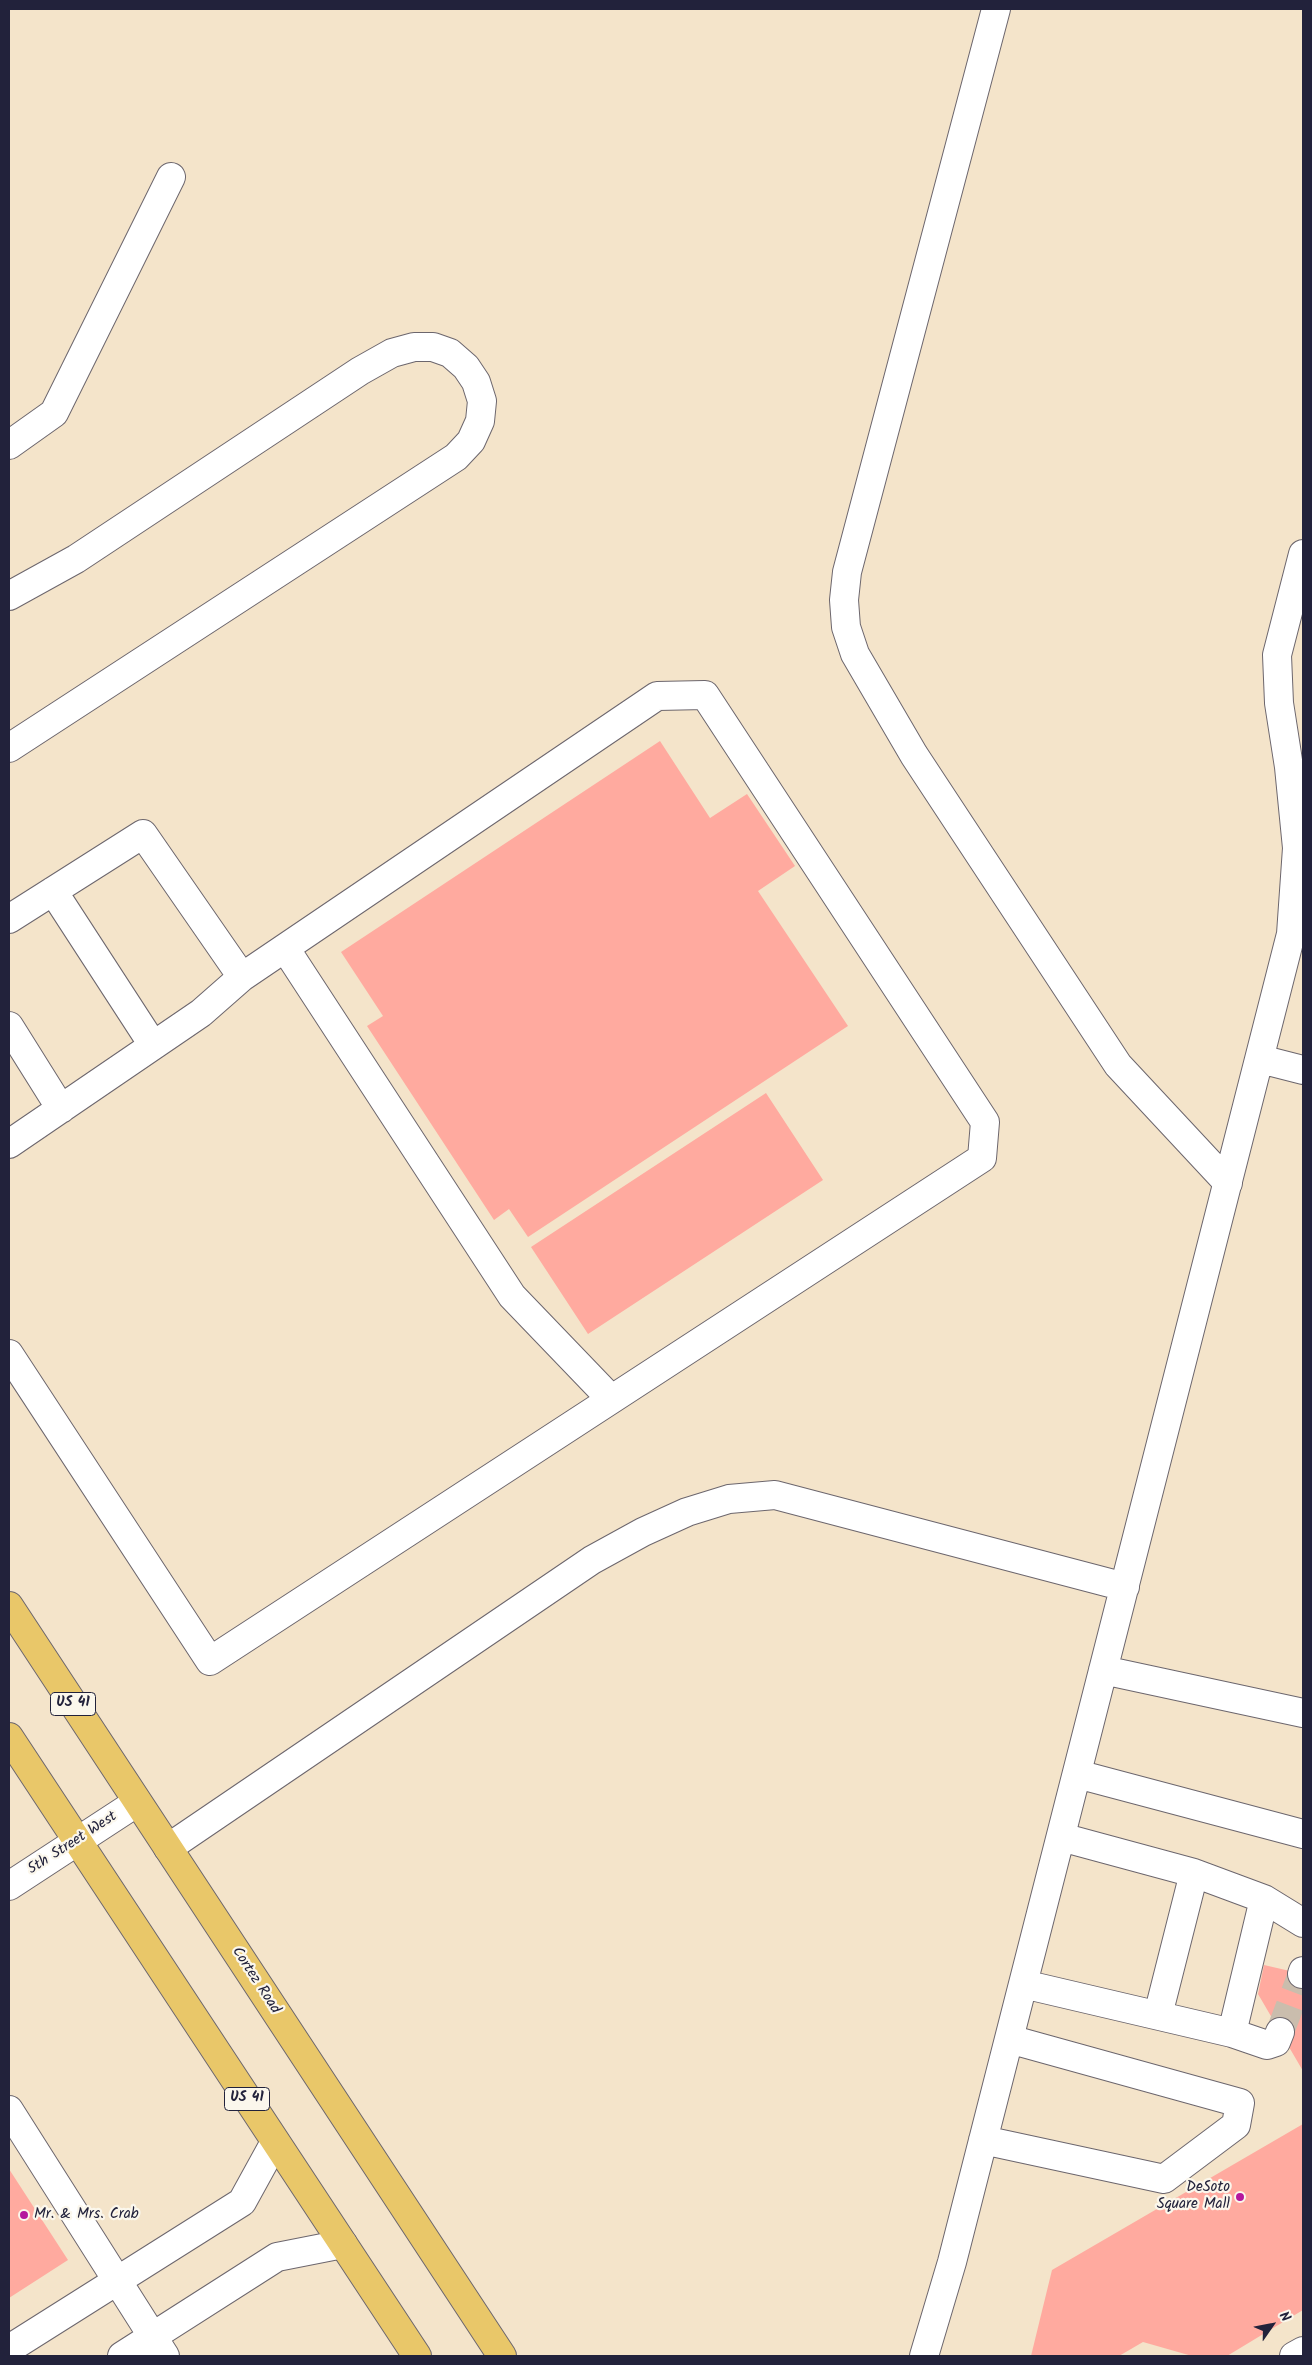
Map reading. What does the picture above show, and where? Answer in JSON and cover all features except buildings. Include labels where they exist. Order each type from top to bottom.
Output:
[{"type":"main road","name":"Cortez Road","points":[[9,1606],[136,1803],[168,1848],[502,2356]]},
{"type":"main road","name":"US 41","points":[[9,1737],[417,2356]]},
{"type":"street","points":[[996,9],[847,572],[844,600],[846,627],[855,654],[914,755],[1118,1065],[1228,1183]]},
{"type":"street","points":[[9,445],[54,413],[171,177]]},
{"type":"street","points":[[9,596],[76,559],[360,371],[392,354],[414,347],[433,347],[450,353],[466,367],[476,382],[482,402],[480,422],[471,441],[456,457],[9,748]]},
{"type":"street","points":[[924,2356],[952,2262],[1260,1059],[1290,934],[1297,848],[1289,767],[1279,703],[1277,655],[1303,554]]},
{"type":"street","points":[[9,1144],[201,1013],[242,977],[657,696],[705,695],[984,1122],[982,1158],[210,1661],[9,1354]]},
{"type":"street","points":[[9,740],[9,748]]},
{"type":"street","points":[[9,919],[143,834],[242,977]]},
{"type":"street","points":[[53,891],[154,1045]]},
{"type":"street","points":[[285,948],[512,1296],[611,1399]]},
{"type":"street","points":[[9,1026],[61,1109]]},
{"type":"street","points":[[1260,1059],[1303,1070]]},
{"type":"street","points":[[168,1848],[592,1560],[643,1532],[687,1512],[729,1499],[775,1495],[1125,1587]]},
{"type":"street","points":[[1103,1670],[1303,1713]]},
{"type":"street","points":[[1077,1774],[1303,1834]]},
{"type":"street","name":"5th Street West","points":[[9,1886],[136,1803]]},
{"type":"street","points":[[1061,1837],[1194,1873],[1264,1899],[1303,1923]]},
{"type":"street","points":[[1158,2015],[1194,1873]]},
{"type":"street","points":[[1232,2033],[1264,1899]]},
{"type":"street","points":[[1023,1984],[1232,2033],[1267,2045],[1276,2042],[1280,2032]]},
{"type":"street","points":[[983,2140],[1164,2180],[1236,2125],[1240,2103],[1009,2039]]},
{"type":"street","points":[[9,2110],[159,2347]]},
{"type":"street","points":[[9,2349],[242,2202],[275,2142]]},
{"type":"street","points":[[122,2356],[159,2347],[277,2257],[344,2244]]},
{"type":"street","points":[[1294,2356],[1303,2351]]},
{"type":"tunnel","points":[[1280,2032],[1302,1974]]},
{"type":"place","name":"DeSoto Square Mall","points":[[1240,2197]]},
{"type":"place","name":"Mr. & Mrs. Crab","points":[[24,2215]]}]
